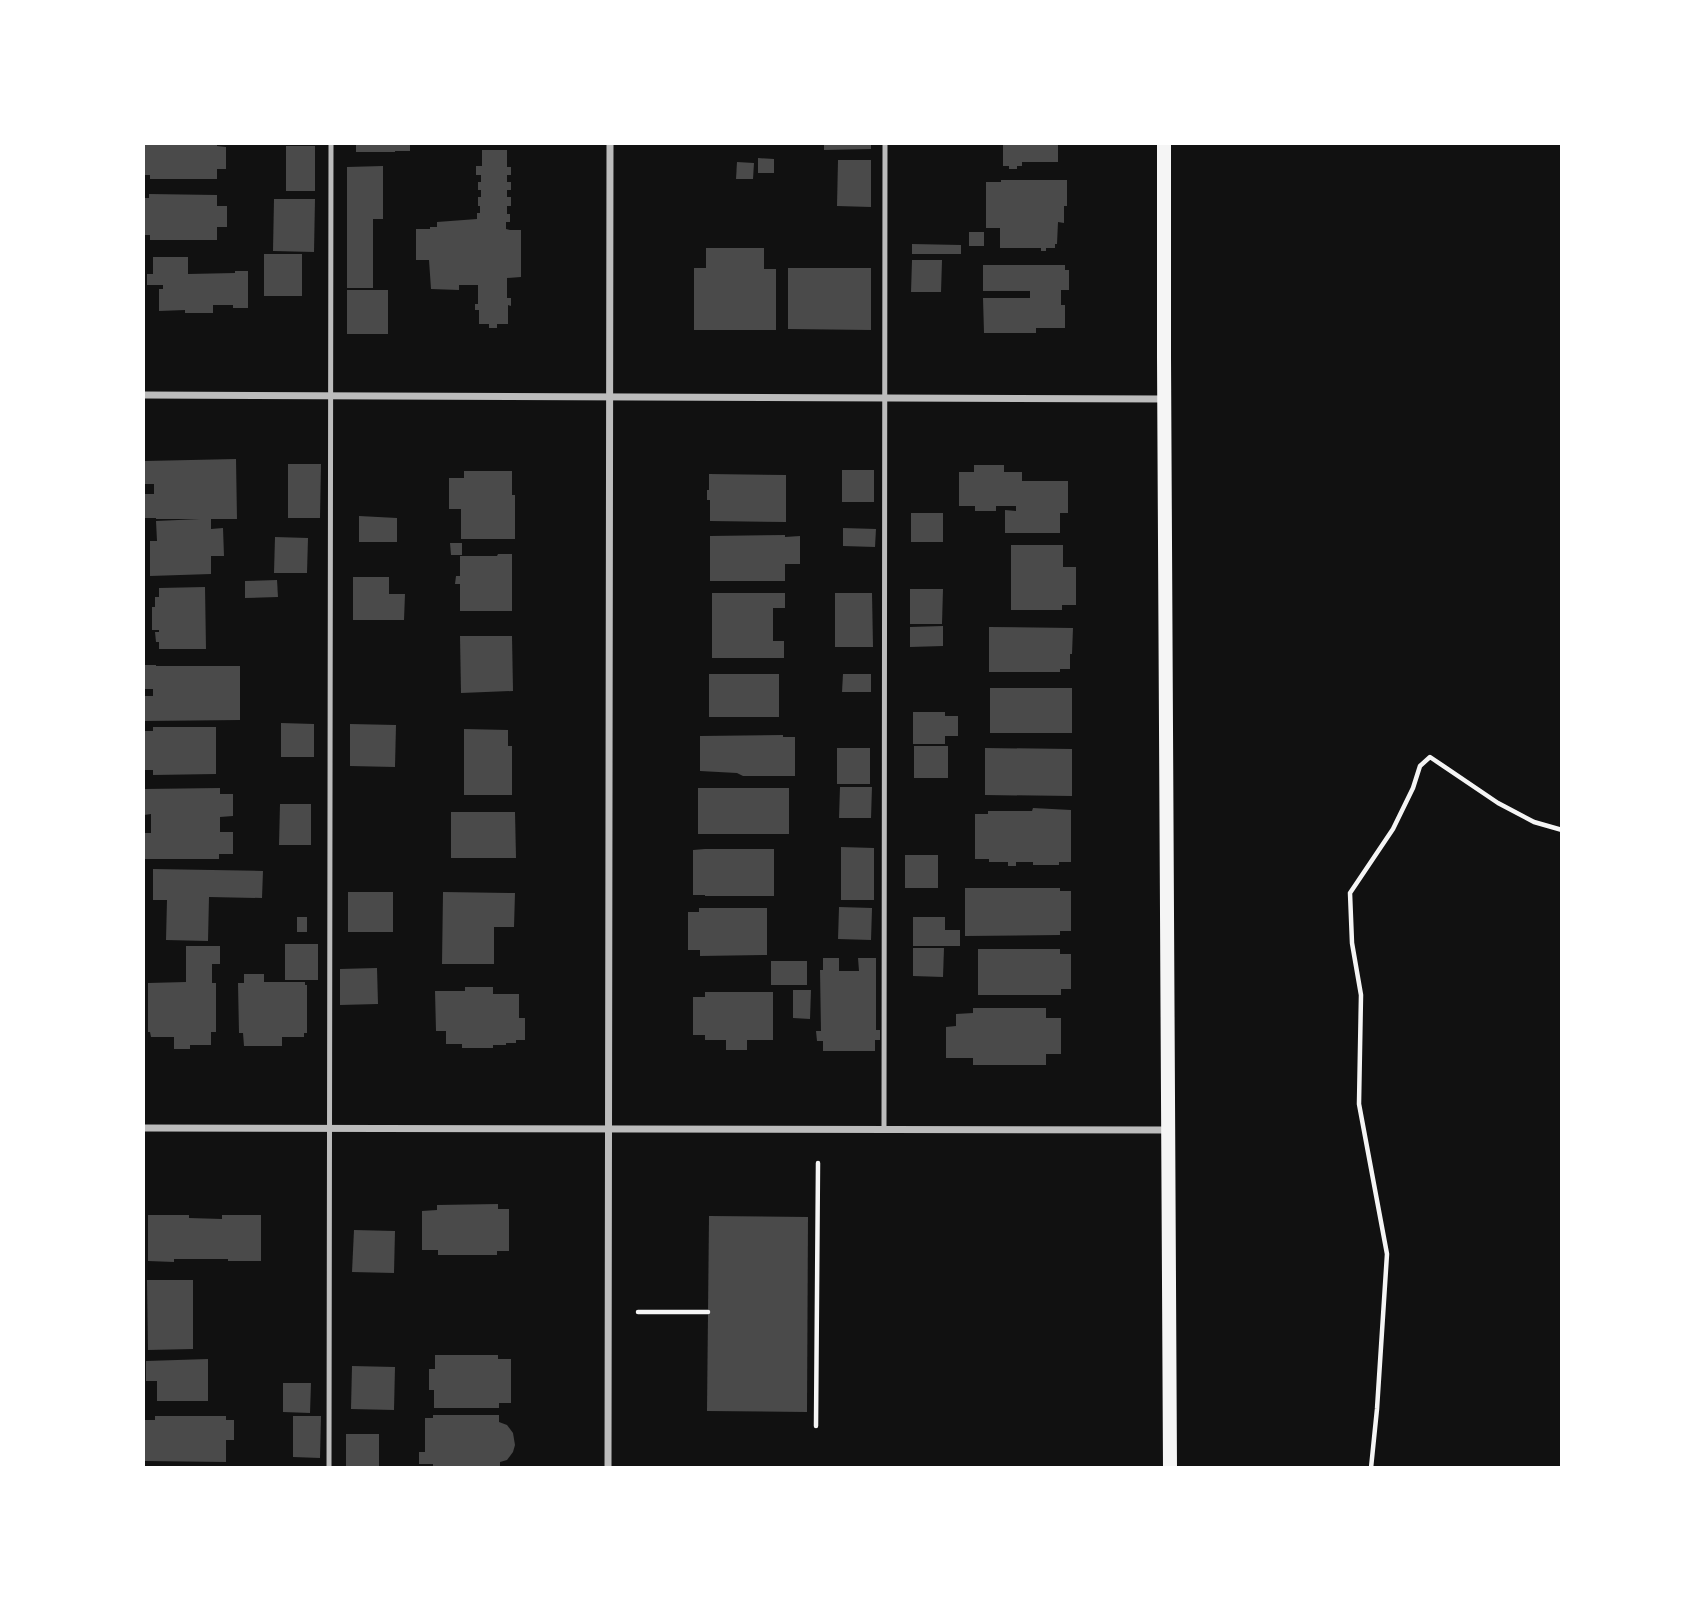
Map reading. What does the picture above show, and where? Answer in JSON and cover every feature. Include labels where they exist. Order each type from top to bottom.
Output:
[{"type":"main road","points":[[1164,144],[1170,1468]]},
{"type":"street","points":[[608,1468],[610,144]]},
{"type":"street","points":[[144,395],[1164,398]]},
{"type":"street","points":[[144,1128],[1169,1130]]},
{"type":"lane","points":[[329,1468],[331,144]]},
{"type":"lane","points":[[884,1130],[885,144]]},
{"type":"path","points":[[1371,1468],[1387,1254],[1359,1104],[1361,995],[1352,943],[1350,893],[1393,830],[1420,766],[1430,757],[1498,803],[1534,822],[1562,830]]},
{"type":"path","points":[[816,1426],[818,1163]]},
{"type":"path","points":[[638,1312],[708,1312]]},
{"type":"building","points":[[144,144],[217,144],[226,147],[226,169],[217,169],[217,179],[150,179],[150,175],[144,175]]},
{"type":"building","points":[[356,144],[410,144],[410,151],[356,152]]},
{"type":"building","points":[[824,144],[871,144],[871,149],[824,150]]},
{"type":"building","points":[[1003,144],[1058,144],[1058,162],[1022,162],[1022,166],[1017,166],[1017,169],[1009,169],[1009,166],[1003,166]]},
{"type":"building","points":[[286,146],[315,146],[315,191],[286,191]]},
{"type":"building","points":[[482,150],[507,150],[507,167],[511,167],[511,175],[507,175],[507,182],[511,182],[511,190],[507,190],[507,197],[511,197],[511,206],[507,206],[510,222],[506,222],[506,229],[521,230],[521,277],[507,278],[507,298],[511,298],[511,306],[508,305],[508,324],[497,324],[497,328],[489,328],[489,324],[479,324],[479,310],[475,310],[475,304],[478,304],[478,285],[459,285],[459,290],[431,289],[429,260],[416,260],[416,229],[437,227],[437,222],[477,219],[477,213],[480,213],[478,197],[481,197],[481,190],[478,190],[478,182],[481,182],[481,175],[476,175],[476,166],[482,166]]},
{"type":"building","points":[[758,158],[774,159],[774,173],[758,173]]},
{"type":"building","points":[[838,160],[871,160],[871,207],[837,206]]},
{"type":"building","points":[[737,162],[754,163],[753,179],[736,179]]},
{"type":"building","points":[[383,166],[383,219],[373,219],[373,288],[347,288],[347,167]]},
{"type":"building","points":[[1067,180],[1064,223],[1058,222],[1055,248],[1041,251],[1041,248],[1000,248],[1000,228],[986,228],[986,182]]},
{"type":"building","points":[[149,194],[217,195],[217,206],[227,206],[227,227],[217,227],[217,240],[150,240],[150,235],[144,235],[144,198],[149,198]]},
{"type":"building","points":[[274,199],[315,199],[314,252],[273,251]]},
{"type":"building","points":[[969,232],[984,232],[984,246],[969,246]]},
{"type":"building","points":[[912,244],[961,245],[961,254],[912,254]]},
{"type":"building","points":[[706,248],[764,248],[764,269],[776,269],[776,330],[694,330],[694,268],[706,268]]},
{"type":"building","points":[[264,254],[302,254],[302,296],[264,296]]},
{"type":"building","points":[[153,257],[188,257],[188,274],[248,271],[248,308],[213,305],[213,313],[159,311],[159,289],[163,289],[163,285],[147,285],[147,274],[153,274]]},
{"type":"building","points":[[912,260],[942,260],[941,292],[911,292]]},
{"type":"building","points":[[983,265],[1065,265],[1065,270],[1069,270],[1069,290],[1061,290],[1061,305],[1065,305],[1065,328],[1036,328],[1036,333],[984,333],[983,298],[1030,298],[1030,291],[983,291]]},
{"type":"building","points":[[788,268],[871,268],[871,330],[788,329]]},
{"type":"building","points":[[347,290],[388,290],[388,334],[347,334]]},
{"type":"building","points":[[236,459],[237,519],[211,519],[211,529],[223,528],[224,556],[211,556],[211,574],[150,576],[150,541],[157,541],[156,521],[200,519],[145,518],[144,494],[154,494],[154,484],[145,484],[145,461]]},
{"type":"building","points":[[288,464],[321,464],[320,518],[288,518]]},
{"type":"building","points":[[974,465],[1004,465],[1004,472],[1022,472],[1022,481],[1068,481],[1068,513],[1060,513],[1060,533],[1005,533],[1005,510],[1016,511],[1016,506],[996,506],[996,511],[975,511],[975,506],[959,506],[959,472],[974,472]]},
{"type":"building","points":[[842,470],[874,470],[874,502],[842,502]]},
{"type":"building","points":[[464,471],[512,471],[515,539],[461,539],[461,509],[449,509],[449,478],[464,478]]},
{"type":"building","points":[[709,474],[786,475],[786,522],[710,521],[710,500],[707,500]]},
{"type":"building","points":[[911,513],[943,513],[943,542],[911,542]]},
{"type":"building","points":[[359,516],[397,518],[397,542],[359,542]]},
{"type":"building","points":[[843,528],[876,529],[875,547],[843,546]]},
{"type":"building","points":[[710,536],[800,536],[800,564],[785,564],[785,581],[710,581]]},
{"type":"building","points":[[275,537],[308,538],[307,573],[274,573]]},
{"type":"building","points":[[450,543],[462,543],[462,555],[451,555]]},
{"type":"building","points":[[1011,545],[1063,545],[1063,567],[1076,567],[1076,605],[1062,605],[1062,610],[1011,610]]},
{"type":"building","points":[[512,554],[512,611],[460,611],[460,584],[455,584],[456,576],[460,576],[460,556]]},
{"type":"building","points":[[353,577],[389,577],[389,594],[405,594],[404,620],[353,620]]},
{"type":"building","points":[[277,580],[278,597],[245,598],[245,581]]},
{"type":"building","points":[[205,587],[206,649],[159,649],[155,632],[159,630],[152,630],[152,607],[155,607],[155,597],[159,597],[159,588]]},
{"type":"building","points":[[910,589],[943,589],[942,624],[910,624]]},
{"type":"building","points":[[712,593],[785,593],[785,608],[773,608],[773,641],[784,641],[784,658],[712,658]]},
{"type":"building","points":[[835,593],[872,593],[873,647],[835,647]]},
{"type":"building","points":[[943,626],[943,646],[910,647],[910,627]]},
{"type":"building","points":[[989,627],[1073,628],[1070,669],[1060,669],[1060,672],[989,672]]},
{"type":"building","points":[[460,636],[512,636],[513,691],[461,693]]},
{"type":"building","points":[[144,665],[240,666],[240,720],[144,721],[144,696],[153,696],[153,689],[144,689]]},
{"type":"building","points":[[709,674],[779,674],[779,717],[709,717]]},
{"type":"building","points":[[843,674],[871,674],[871,692],[842,692]]},
{"type":"building","points":[[990,688],[1072,688],[1072,733],[990,733]]},
{"type":"building","points":[[913,712],[945,712],[945,716],[958,716],[958,736],[945,736],[945,744],[913,744]]},
{"type":"building","points":[[281,723],[314,724],[314,757],[281,757]]},
{"type":"building","points":[[350,724],[396,725],[395,767],[350,766]]},
{"type":"building","points":[[153,727],[216,727],[216,774],[153,775],[153,770],[144,770],[144,731],[153,731]]},
{"type":"building","points":[[464,729],[508,730],[508,746],[512,746],[512,795],[464,795]]},
{"type":"building","points":[[700,736],[795,737],[795,776],[743,776],[737,773],[700,771]]},
{"type":"building","points":[[914,746],[948,746],[948,778],[914,778]]},
{"type":"building","points":[[837,748],[870,748],[870,784],[837,784]]},
{"type":"building","points":[[985,748],[1072,749],[1072,796],[985,795]]},
{"type":"building","points":[[840,787],[872,787],[871,818],[839,818]]},
{"type":"building","points":[[220,788],[220,794],[233,794],[233,816],[220,817],[220,832],[233,832],[233,854],[219,854],[219,859],[144,859],[144,833],[151,833],[151,814],[144,815],[144,789]]},
{"type":"building","points":[[698,788],[789,788],[789,834],[698,834]]},
{"type":"building","points":[[280,804],[311,804],[311,845],[279,845]]},
{"type":"building","points":[[1033,808],[1071,810],[1071,862],[1033,865],[1033,862],[1016,862],[1016,866],[1008,866],[1008,862],[975,859],[975,814],[988,814],[988,811],[1032,811]]},
{"type":"building","points":[[451,812],[515,812],[516,858],[451,858]]},
{"type":"building","points":[[841,847],[874,848],[874,900],[841,900]]},
{"type":"building","points":[[774,849],[774,896],[693,895],[693,850]]},
{"type":"building","points":[[905,855],[938,855],[938,888],[905,888]]},
{"type":"building","points":[[153,869],[263,871],[262,898],[209,897],[208,941],[166,940],[167,900],[153,900]]},
{"type":"building","points":[[965,888],[1060,888],[1060,891],[1071,891],[1071,931],[1060,931],[1060,935],[965,936]]},
{"type":"building","points":[[348,892],[393,892],[393,932],[348,932]]},
{"type":"building","points":[[443,892],[515,893],[514,927],[494,927],[494,964],[442,964]]},
{"type":"building","points":[[839,907],[872,908],[871,940],[838,939]]},
{"type":"building","points":[[699,908],[767,908],[767,955],[700,956],[700,950],[688,950],[688,912],[699,912]]},
{"type":"building","points":[[297,917],[307,917],[307,932],[297,932]]},
{"type":"building","points":[[913,917],[945,917],[945,930],[960,930],[960,946],[913,946]]},
{"type":"building","points":[[285,944],[318,944],[318,980],[285,980]]},
{"type":"building","points":[[186,946],[220,946],[220,964],[212,964],[212,983],[216,983],[216,1032],[211,1032],[211,1045],[190,1045],[190,1049],[174,1049],[174,1037],[151,1037],[148,1032],[148,983],[186,982]]},
{"type":"building","points":[[913,948],[944,948],[943,977],[913,976]]},
{"type":"building","points":[[978,949],[1060,949],[1060,954],[1071,954],[1071,989],[1061,989],[1061,995],[978,995]]},
{"type":"building","points":[[823,958],[839,958],[839,971],[859,971],[858,958],[876,958],[876,1030],[880,1030],[880,1040],[875,1040],[875,1051],[823,1051],[823,1041],[817,1041],[816,1031],[821,1031],[820,970],[823,970]]},
{"type":"building","points":[[771,961],[807,961],[807,985],[771,985]]},
{"type":"building","points":[[377,968],[378,1004],[340,1005],[340,969]]},
{"type":"building","points":[[244,974],[264,974],[264,982],[305,982],[307,1033],[304,1033],[304,1037],[282,1037],[282,1046],[244,1046],[243,1033],[239,1033],[238,983],[244,983]]},
{"type":"building","points":[[465,987],[493,987],[493,994],[519,994],[519,1018],[525,1018],[525,1040],[493,1045],[493,1048],[462,1048],[462,1044],[446,1044],[446,1031],[436,1031],[435,991],[465,991]]},
{"type":"building","points":[[793,990],[811,990],[810,1019],[793,1018]]},
{"type":"building","points":[[705,992],[773,992],[773,1040],[747,1040],[747,1050],[726,1050],[726,1040],[705,1040],[705,1035],[693,1035],[693,997],[705,997]]},
{"type":"building","points":[[973,1008],[1046,1008],[1046,1018],[1061,1018],[1061,1054],[1046,1054],[1046,1065],[973,1065],[973,1058],[946,1058],[946,1027],[956,1026],[956,1014],[973,1013]]},
{"type":"building","points":[[498,1204],[498,1209],[509,1209],[509,1251],[497,1251],[497,1255],[438,1255],[438,1250],[422,1250],[422,1211],[437,1210],[437,1205]]},
{"type":"building","points":[[148,1215],[189,1215],[189,1218],[222,1219],[222,1215],[261,1215],[261,1261],[148,1261]]},
{"type":"building","points":[[709,1216],[808,1217],[807,1412],[707,1411]]},
{"type":"building","points":[[354,1230],[395,1231],[394,1273],[352,1272]]},
{"type":"building","points":[[147,1280],[193,1280],[193,1349],[148,1350]]},
{"type":"building","points":[[435,1355],[498,1355],[498,1359],[511,1359],[511,1403],[499,1403],[499,1408],[434,1408],[434,1390],[429,1390],[429,1369],[435,1369]]},
{"type":"building","points":[[208,1359],[208,1401],[157,1401],[157,1381],[146,1381],[146,1361]]},
{"type":"building","points":[[352,1366],[395,1367],[394,1410],[351,1409]]},
{"type":"building","points":[[283,1383],[311,1383],[310,1413],[283,1412]]},
{"type":"building","points":[[433,1415],[499,1415],[499,1422],[507,1425],[513,1433],[513,1452],[507,1460],[500,1462],[500,1468],[433,1468],[433,1464],[419,1464],[419,1452],[425,1452],[425,1418],[433,1418]]},
{"type":"building","points":[[155,1416],[226,1416],[226,1420],[234,1420],[234,1440],[226,1440],[226,1462],[145,1461],[145,1420],[155,1420]]},
{"type":"building","points":[[293,1416],[321,1416],[320,1458],[293,1457]]},
{"type":"building","points":[[346,1434],[379,1434],[379,1468],[346,1468]]}]
